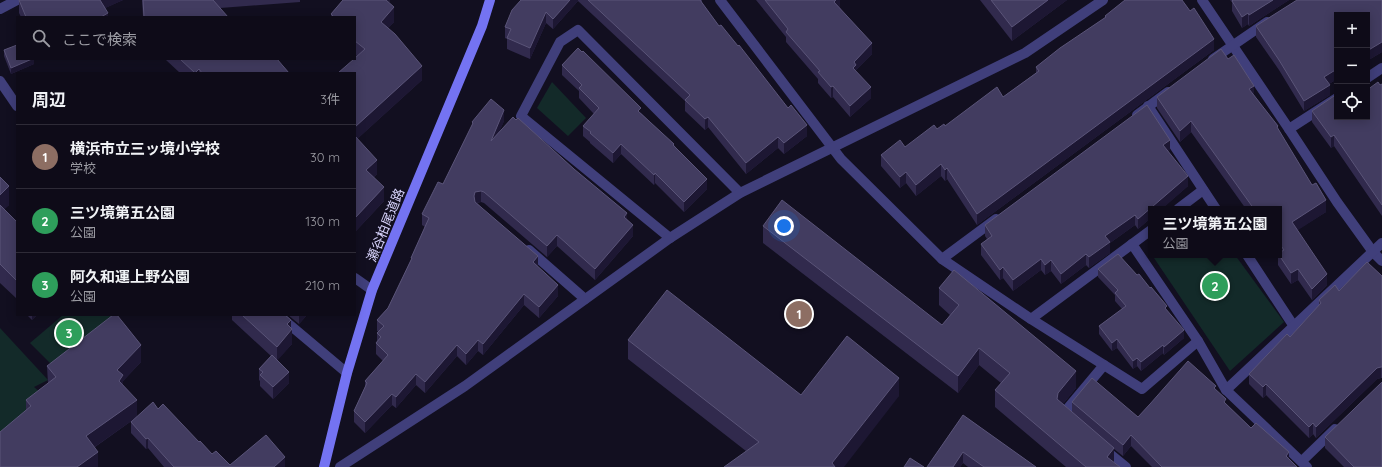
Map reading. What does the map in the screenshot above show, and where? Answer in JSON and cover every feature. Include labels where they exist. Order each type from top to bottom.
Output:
[{"type":"main road","name":"瀬谷柏尾道路","points":[[324,467],[347,373],[372,290],[482,26],[490,0]]},
{"type":"street","points":[[0,9],[17,0]]},
{"type":"street","points":[[720,0],[841,159],[942,259],[1032,319],[1142,389],[1198,342]]},
{"type":"street","points":[[340,467],[465,386],[670,238],[740,193],[1025,54],[1103,0]]},
{"type":"street","points":[[1202,0],[1337,202],[1372,252],[1382,261]]},
{"type":"street","points":[[1202,67],[1232,44],[1276,16]]},
{"type":"street","points":[[670,238],[521,116],[560,42],[578,30],[740,193]]},
{"type":"street","points":[[1370,76],[1382,68]]},
{"type":"street","points":[[0,81],[16,105]]},
{"type":"street","points":[[1129,120],[1178,84]]},
{"type":"street","points":[[1289,129],[1334,100]]},
{"type":"street","points":[[1148,106],[1214,206]]},
{"type":"street","points":[[1182,206],[1204,190]]},
{"type":"street","points":[[942,259],[1004,213]]},
{"type":"street","points":[[1032,319],[1148,232]]},
{"type":"street","points":[[1226,390],[1382,242]]},
{"type":"street","points":[[521,243],[585,299]]},
{"type":"street","points":[[1132,244],[1198,342],[1226,390],[1304,464],[1342,423]]},
{"type":"street","points":[[1249,258],[1293,325]]},
{"type":"street","points":[[356,279],[372,290]]},
{"type":"street","points":[[279,316],[347,373]]},
{"type":"street","points":[[1074,424],[1063,414],[1104,365]]},
{"type":"street","points":[[1097,443],[1126,467]]},
{"type":"green space","points":[[552,82],[586,118],[568,136],[537,108]]},
{"type":"green space","points":[[1154,258],[1237,258],[1284,322],[1230,371]]},
{"type":"green space","points":[[62,316],[118,316],[53,366],[30,343]]},
{"type":"green space","points":[[0,328],[48,380],[34,387],[44,396],[0,435]]},
{"type":"building","points":[[19,0],[100,0],[108,13],[103,16],[26,16]]},
{"type":"building","points":[[143,0],[213,0],[227,16],[144,16]]},
{"type":"building","points":[[343,0],[386,0],[394,7],[381,22],[395,34],[422,66],[356,126],[356,72],[339,72],[353,60],[356,60],[356,57],[365,49],[356,42],[356,16],[333,16],[331,14]]},
{"type":"building","points":[[521,0],[570,0],[553,19],[546,12],[530,48],[507,38],[511,29],[505,27],[512,10]]},
{"type":"building","points":[[588,0],[700,0],[719,26],[721,25],[738,46],[739,45],[788,108],[791,105],[807,125],[784,143],[778,137],[746,163],[708,117],[705,119],[685,100],[690,95]]},
{"type":"building","points":[[765,0],[836,0],[834,2],[872,43],[854,62],[856,65],[853,68],[871,87],[850,106],[833,86],[831,87],[818,72],[820,71],[786,32],[788,29]]},
{"type":"building","points":[[991,0],[1048,0],[1012,27]]},
{"type":"building","points":[[1125,0],[1182,0],[1190,11],[1194,8],[1214,39],[977,214],[947,168],[945,170],[941,164],[916,185],[906,172],[900,177],[881,155],[900,140],[905,147],[934,125],[937,129],[944,124],[945,126],[997,87],[1003,97],[1039,71],[1036,67],[1060,48],[1106,17],[1105,16]]},
{"type":"building","points":[[1273,0],[1249,15],[1248,13],[1242,17],[1232,1]]},
{"type":"building","points":[[1297,0],[1382,0],[1382,42],[1370,49],[1370,12],[1334,12],[1334,71],[1324,77],[1330,85],[1304,101],[1256,26]]},
{"type":"building","points":[[16,45],[16,60],[30,60],[11,68],[4,50]]},
{"type":"building","points":[[578,48],[582,52],[583,51],[641,108],[638,111],[674,144],[673,145],[707,179],[684,202],[655,173],[654,175],[621,144],[613,153],[583,126],[599,108],[579,88],[582,85],[562,65]]},
{"type":"building","points":[[1221,49],[1228,59],[1234,55],[1254,86],[1249,89],[1278,126],[1277,127],[1312,185],[1316,183],[1326,200],[1292,222],[1327,274],[1312,289],[1298,269],[1291,273],[1281,258],[1282,251],[1284,250],[1282,247],[1282,206],[1252,206],[1191,121],[1180,131],[1157,97]]},
{"type":"building","points":[[181,60],[278,60],[288,72],[201,72],[199,69],[194,72]]},
{"type":"building","points":[[1378,82],[1380,85],[1382,84],[1382,205],[1334,135],[1331,137],[1312,111],[1334,96],[1334,120],[1370,120],[1370,88]]},
{"type":"building","points":[[491,99],[504,110],[491,141],[513,117],[516,120],[518,118],[574,169],[627,213],[624,217],[633,225],[595,269],[557,235],[547,246],[484,192],[475,192],[475,202],[538,256],[533,262],[558,285],[539,307],[524,294],[483,344],[478,340],[466,354],[457,345],[425,382],[416,374],[396,397],[392,394],[365,422],[354,411],[367,383],[365,381],[388,355],[376,343],[381,337],[377,333],[384,326],[377,320],[388,308],[412,258],[429,218],[422,214],[438,182],[443,184],[473,123],[472,122]]},
{"type":"building","points":[[1147,105],[1170,140],[1163,145],[1188,176],[1153,206],[1148,206],[1148,210],[1138,219],[1135,215],[1105,236],[1110,242],[1089,257],[1086,254],[1061,274],[1051,260],[1045,265],[1041,259],[1013,280],[1003,267],[1000,270],[981,244],[992,236],[985,225]]},
{"type":"building","points":[[356,137],[377,160],[366,170],[384,187],[356,217]]},
{"type":"building","points":[[0,177],[9,186],[0,195]]},
{"type":"building","points":[[782,200],[942,325],[959,305],[939,288],[954,270],[1076,371],[1058,393],[1057,399],[1114,448],[1107,457],[1120,467],[1086,467],[995,390],[1010,373],[979,348],[958,376],[763,226]]},
{"type":"building","points":[[0,205],[16,221],[16,280],[0,264]]},
{"type":"building","points":[[1118,254],[1137,275],[1139,274],[1150,288],[1151,287],[1167,306],[1165,308],[1184,330],[1164,347],[1163,345],[1141,362],[1137,358],[1133,361],[1117,339],[1112,343],[1099,326],[1126,306],[1115,293],[1118,290],[1098,269]]},
{"type":"building","points":[[1367,262],[1382,276],[1382,367],[1377,368],[1316,427],[1313,423],[1309,427],[1266,384],[1263,387],[1249,374],[1287,334],[1290,337],[1321,303],[1319,300],[1335,285],[1339,291]]},
{"type":"building","points":[[667,290],[801,395],[847,336],[899,378],[832,463],[835,467],[724,467],[759,442],[628,340]]},
{"type":"building","points":[[112,316],[118,316],[141,345],[117,370],[123,375],[119,381],[137,400],[86,436],[98,452],[77,467],[0,467],[0,432],[31,406],[26,400],[56,377],[47,366]]},
{"type":"building","points":[[243,316],[286,316],[291,320],[287,324],[292,329],[277,347]]},
{"type":"building","points":[[272,355],[289,372],[273,387],[260,375],[263,372],[259,369]]},
{"type":"building","points":[[1188,361],[1216,386],[1214,388],[1226,399],[1224,402],[1251,428],[1256,423],[1289,452],[1286,456],[1297,467],[1162,467],[1131,435],[1123,445],[1072,402],[1092,378],[1138,417]]},
{"type":"building","points":[[1382,382],[1382,467],[1354,467],[1325,437]]},
{"type":"building","points":[[153,402],[158,409],[163,404],[212,454],[216,451],[230,465],[266,435],[285,457],[274,467],[174,467],[148,438],[146,439],[131,422]]},
{"type":"building","points":[[963,415],[1036,467],[984,467],[963,452],[953,467],[927,467]]},
{"type":"building","points":[[910,458],[924,467],[904,467]]},
{"type":"place","name":"三ツ境第五公園","points":[[1215,286]]},
{"type":"place","name":"横浜市立三ッ境小学校","points":[[799,314]]},
{"type":"place","name":"阿久和運上野公園","points":[[69,333]]}]
